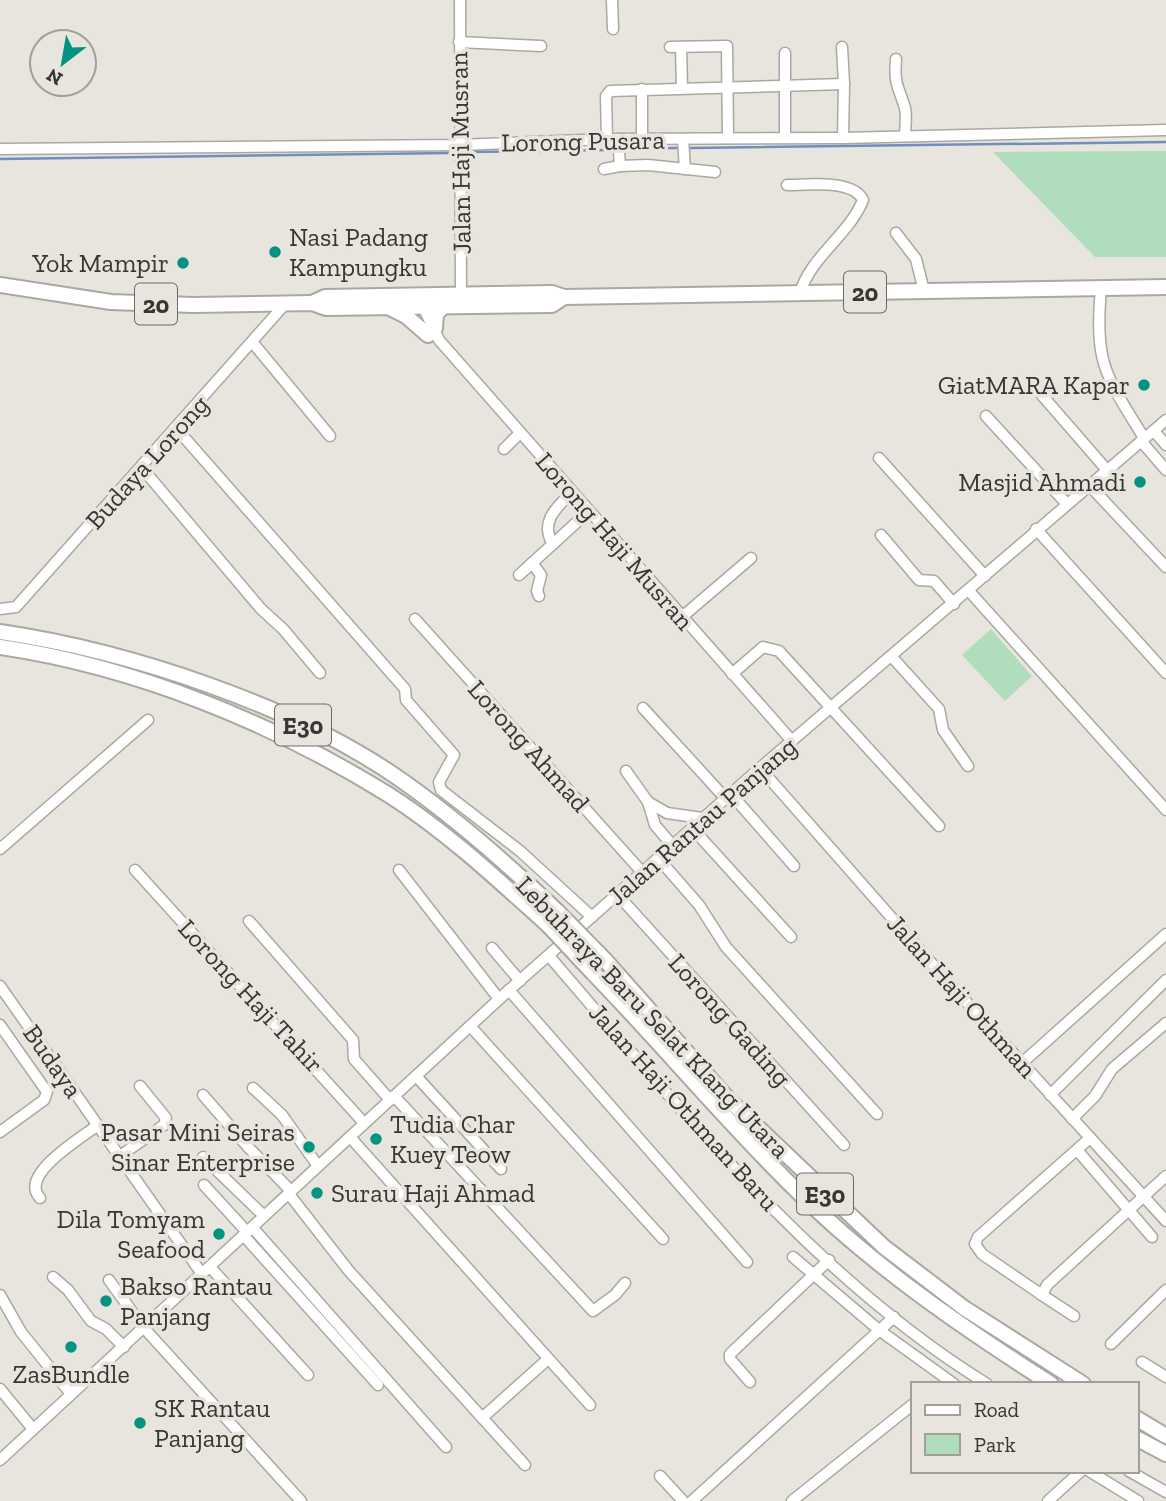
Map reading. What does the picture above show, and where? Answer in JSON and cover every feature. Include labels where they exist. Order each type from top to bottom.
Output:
[{"type":"highway","name":"20","points":[[0,285],[111,302],[193,305],[312,303],[326,308],[388,307],[420,301],[444,306],[461,300]]},
{"type":"highway","name":"20","points":[[312,303],[325,296],[420,301],[552,293],[564,297],[1166,287]]},
{"type":"highway","points":[[388,307],[434,334],[436,314],[444,306]]},
{"type":"highway","name":"Lebuhraya Baru Selat Klang Utara","points":[[0,632],[75,646],[254,702],[332,738],[403,781],[483,845],[558,912],[655,1013],[729,1100],[884,1247],[964,1308],[1080,1382]]},
{"type":"highway","name":"Lebuhraya Baru Selat Klang Utara","points":[[0,647],[87,664],[157,686],[318,755],[390,796],[454,842],[549,926],[643,1023],[716,1109],[795,1190],[874,1259],[955,1323],[1048,1382]]},
{"type":"highway","points":[[1138,1419],[1166,1436]]},
{"type":"highway","points":[[1138,1439],[1166,1454]]},
{"type":"street","name":"Jalan Haji Musran","points":[[460,0],[461,300]]},
{"type":"street","points":[[612,0],[613,29]]},
{"type":"street","points":[[459,42],[541,46]]},
{"type":"street","points":[[682,88],[675,47],[727,46],[728,138]]},
{"type":"street","points":[[842,47],[843,138]]},
{"type":"street","points":[[785,53],[785,138]]},
{"type":"street","points":[[896,59],[897,95],[905,108],[905,136]]},
{"type":"street","points":[[620,166],[612,139],[606,96],[610,91],[844,85]]},
{"type":"street","points":[[642,89],[642,139]]},
{"type":"street","name":"Lorong Pusara","points":[[0,149],[459,145],[612,139],[843,138],[1166,130]]},
{"type":"street","points":[[683,139],[685,169]]},
{"type":"street","points":[[604,169],[648,165],[715,172]]},
{"type":"street","points":[[787,185],[846,188],[857,192],[863,200],[853,219],[807,276],[800,293]]},
{"type":"street","points":[[896,233],[916,259],[924,290]]},
{"type":"street","points":[[1101,289],[1098,348],[1105,375],[1142,440],[1166,470]]},
{"type":"street","name":"Lorong Haji Musran","points":[[420,301],[420,322],[434,334],[792,741]]},
{"type":"street","name":"Budaya Lorong","points":[[0,609],[16,607],[286,303]]},
{"type":"street","points":[[253,343],[330,436]]},
{"type":"street","points":[[1034,386],[1106,469]]},
{"type":"street","points":[[986,416],[1066,503]]},
{"type":"street","name":"Jalan Rantau Panjang","points":[[0,1460],[509,990],[702,818],[954,604],[1066,503],[1166,420]]},
{"type":"street","points":[[176,429],[405,689],[406,700],[454,755],[439,782],[442,790],[520,851],[592,917]]},
{"type":"street","points":[[1154,431],[1166,445]]},
{"type":"street","points":[[504,449],[520,433]]},
{"type":"street","points":[[879,458],[985,576]]},
{"type":"street","points":[[142,468],[261,609],[283,629],[320,673]]},
{"type":"street","points":[[1089,485],[1166,567]]},
{"type":"street","points":[[554,544],[547,535],[548,524],[553,511],[572,492]]},
{"type":"street","points":[[519,575],[589,511]]},
{"type":"street","points":[[1036,529],[1166,673]]},
{"type":"street","points":[[881,535],[919,580],[934,582],[954,604]]},
{"type":"street","points":[[682,617],[751,558]]},
{"type":"street","points":[[532,563],[541,575],[537,591],[540,596]]},
{"type":"street","points":[[969,591],[1166,810]]},
{"type":"street","name":"Lorong Ahmad","points":[[415,619],[642,872]]},
{"type":"street","points":[[732,674],[763,647],[772,647],[833,708],[939,826]]},
{"type":"street","points":[[892,657],[939,709],[943,730],[968,766]]},
{"type":"street","points":[[643,708],[794,866]]},
{"type":"street","points":[[0,849],[148,720]]},
{"type":"street","name":"Jalan Haji Othman","points":[[760,768],[1072,1119],[1166,1220]]},
{"type":"street","points":[[626,771],[648,802],[655,825],[673,845]]},
{"type":"street","points":[[648,802],[667,813],[702,818]]},
{"type":"street","points":[[692,828],[791,937]]},
{"type":"street","points":[[657,859],[698,905],[726,947],[877,1114]]},
{"type":"street","name":"Lorong Haji Tahir","points":[[135,870],[364,1123]]},
{"type":"street","points":[[399,870],[499,999]]},
{"type":"street","name":"Lorong Gading","points":[[617,894],[844,1145]]},
{"type":"street","points":[[249,921],[353,1040],[354,1059],[593,1311],[615,1295],[625,1283]]},
{"type":"street","points":[[1022,1063],[1166,934]]},
{"type":"street","points":[[492,948],[520,981]]},
{"type":"street","name":"Jalan Haji Othman Baru","points":[[549,956],[734,1169],[829,1260],[894,1317],[958,1366],[984,1382]]},
{"type":"street","points":[[1051,1095],[1166,980]]},
{"type":"street","name":"Budaya","points":[[0,986],[120,1157],[206,1270],[308,1375]]},
{"type":"street","points":[[509,990],[747,1262]]},
{"type":"street","points":[[1072,1119],[1095,1096],[1112,1069],[1166,1023]]},
{"type":"street","points":[[0,1025],[47,1092],[47,1096],[0,1132]]},
{"type":"street","points":[[470,1026],[663,1239]]},
{"type":"street","points":[[416,1076],[501,1169]]},
{"type":"street","points":[[120,1157],[164,1125],[166,1118],[140,1086]]},
{"type":"street","points":[[253,1088],[282,1115],[318,1166]]},
{"type":"street","points":[[203,1095],[290,1192],[349,1271],[524,1465]]},
{"type":"street","points":[[40,1198],[34,1192],[33,1185],[42,1169],[98,1125]]},
{"type":"street","points":[[351,1137],[590,1405]]},
{"type":"street","points":[[1074,1315],[982,1254],[975,1244],[978,1237],[1090,1138]]},
{"type":"street","points":[[1077,1150],[1152,1237]]},
{"type":"street","points":[[204,1157],[264,1216]]},
{"type":"street","points":[[1042,1295],[1047,1285],[1166,1176]]},
{"type":"street","points":[[204,1185],[446,1447]]},
{"type":"street","points":[[248,1232],[378,1385]]},
{"type":"street","points":[[793,1256],[879,1330],[946,1382],[958,1366]]},
{"type":"street","points":[[750,1382],[730,1359],[730,1354],[829,1260]]},
{"type":"street","points":[[53,1277],[68,1290],[91,1321],[106,1329],[124,1347]]},
{"type":"street","points":[[109,1280],[144,1328],[301,1501]]},
{"type":"street","points":[[1111,1344],[1166,1290]]},
{"type":"street","points":[[0,1295],[21,1332],[71,1394]]},
{"type":"street","points":[[692,1501],[894,1317]]},
{"type":"street","points":[[482,1418],[548,1359]]},
{"type":"street","points":[[1142,1362],[1166,1377]]},
{"type":"street","points":[[0,1389],[33,1429]]},
{"type":"street","points":[[792,1501],[911,1406]]},
{"type":"street","points":[[1048,1501],[1079,1473]]},
{"type":"street","points":[[1093,1473],[1138,1501]]},
{"type":"street","points":[[1133,1473],[1166,1492]]},
{"type":"street","points":[[660,1476],[683,1501]]},
{"type":"green space","points":[[1166,151],[1166,257],[1095,257],[993,152]]},
{"type":"green space","points":[[991,629],[1032,676],[1005,701],[962,655]]},
{"type":"waterway","points":[[691,148],[1166,142]]},
{"type":"waterway","points":[[626,149],[676,148]]},
{"type":"waterway","points":[[467,152],[611,150]]},
{"type":"waterway","points":[[0,159],[451,153]]},
{"type":"place","name":"Nasi Padang Kampungku","points":[[275,252]]},
{"type":"place","name":"Yok Mampir","points":[[183,263]]},
{"type":"place","name":"GiatMARA Kapar","points":[[1144,385]]},
{"type":"place","name":"Masjid Ahmadi","points":[[1140,482]]},
{"type":"place","name":"Tudia Char Kuey Teow","points":[[376,1139]]},
{"type":"place","name":"Pasar Mini Seiras Sinar Enterprise","points":[[309,1147]]},
{"type":"place","name":"Surau Haji Ahmad","points":[[317,1193]]},
{"type":"place","name":"Dila Tomyam Seafood","points":[[219,1234]]},
{"type":"place","name":"Bakso Rantau Panjang","points":[[106,1301]]},
{"type":"place","name":"ZasBundle","points":[[71,1347]]},
{"type":"place","name":"SK Rantau Panjang","points":[[140,1423]]}]
